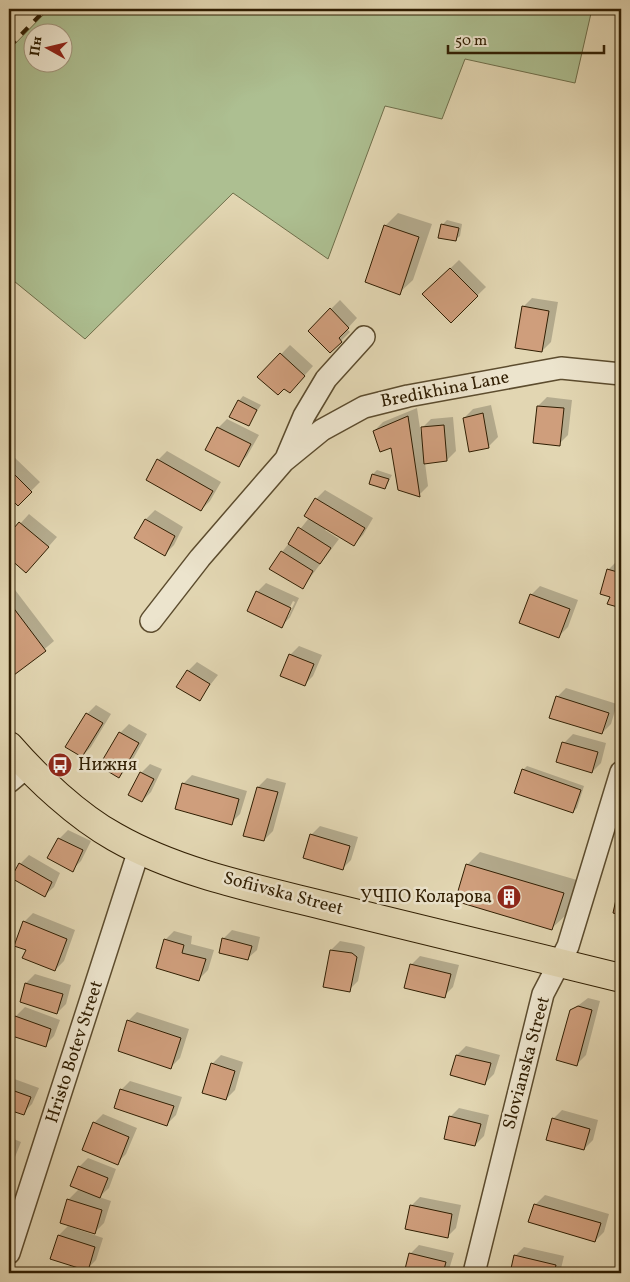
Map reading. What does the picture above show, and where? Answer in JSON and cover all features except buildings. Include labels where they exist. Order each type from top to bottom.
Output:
[{"type":"main road","name":"Sofiivska Street","points":[[9,746],[18,774],[63,799],[112,836],[139,850],[188,869],[285,896],[621,978]]},
{"type":"street","name":"Bredikhina Lane","points":[[284,461],[304,416],[326,379],[364,337]]},
{"type":"street","name":"Bredikhina Lane","points":[[151,621],[200,558],[284,461],[322,430],[364,407],[408,396],[562,368],[621,374]]},
{"type":"street","name":"Slovianska Street","points":[[474,1273],[543,994],[568,946],[621,772]]},
{"type":"street","name":"Hristo Botev Street","points":[[9,1253],[139,850]]},
{"type":"green space","points":[[49,9],[592,9],[575,83],[465,59],[442,119],[385,106],[328,259],[233,193],[85,339],[9,277],[9,50],[22,37],[22,72],[72,72],[72,22],[36,22]]},
{"type":"railway","points":[[9,47],[46,9]]},
{"type":"place","name":"Нижня","points":[[60,765]]},
{"type":"place","name":"УЧПО Коларова","points":[[509,897]]}]
